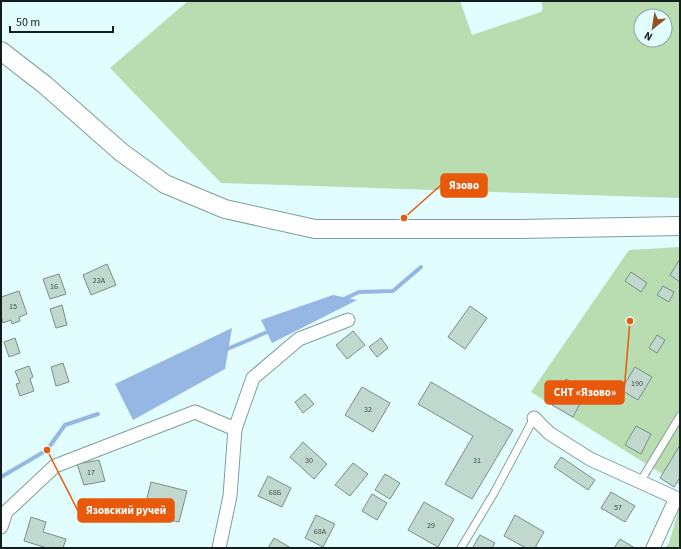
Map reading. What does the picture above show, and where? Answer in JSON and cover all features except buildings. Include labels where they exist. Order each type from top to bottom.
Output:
[{"type":"main road","points":[[1,51],[45,85],[121,152],[165,184],[225,209],[315,229],[519,229],[680,226]]},
{"type":"street","points":[[219,548],[230,496],[235,428],[254,378],[299,339],[348,320]]},
{"type":"street","points":[[1,526],[6,512],[55,466],[195,412],[235,428]]},
{"type":"street","points":[[534,418],[549,433],[590,458],[676,498],[653,548]]},
{"type":"lane","points":[[640,482],[680,416]]},
{"type":"lane","points":[[461,548],[498,486],[534,418]]},
{"type":"green space","points":[[188,1],[460,1],[472,35],[541,12],[543,8],[541,1],[680,1],[680,198],[221,183],[110,68]]},
{"type":"green space","points":[[680,247],[680,485],[531,392],[629,250]]},
{"type":"green space","points":[[680,505],[680,548],[665,548],[669,543]]},
{"type":"water","points":[[333,295],[357,300],[272,343],[261,320]]},
{"type":"water","points":[[232,328],[225,369],[133,420],[115,384]]},
{"type":"waterway","points":[[342,300],[359,292],[393,291],[421,267]]},
{"type":"waterway","points":[[225,350],[272,330]]},
{"type":"waterway","points":[[1,477],[47,450],[65,425],[98,414]]},
{"type":"place","name":"Язово","points":[[404,218]]},
{"type":"place","name":"СНТ «Язово»","points":[[630,321]]},
{"type":"place","name":"Язовский ручей","points":[[47,450]]}]
